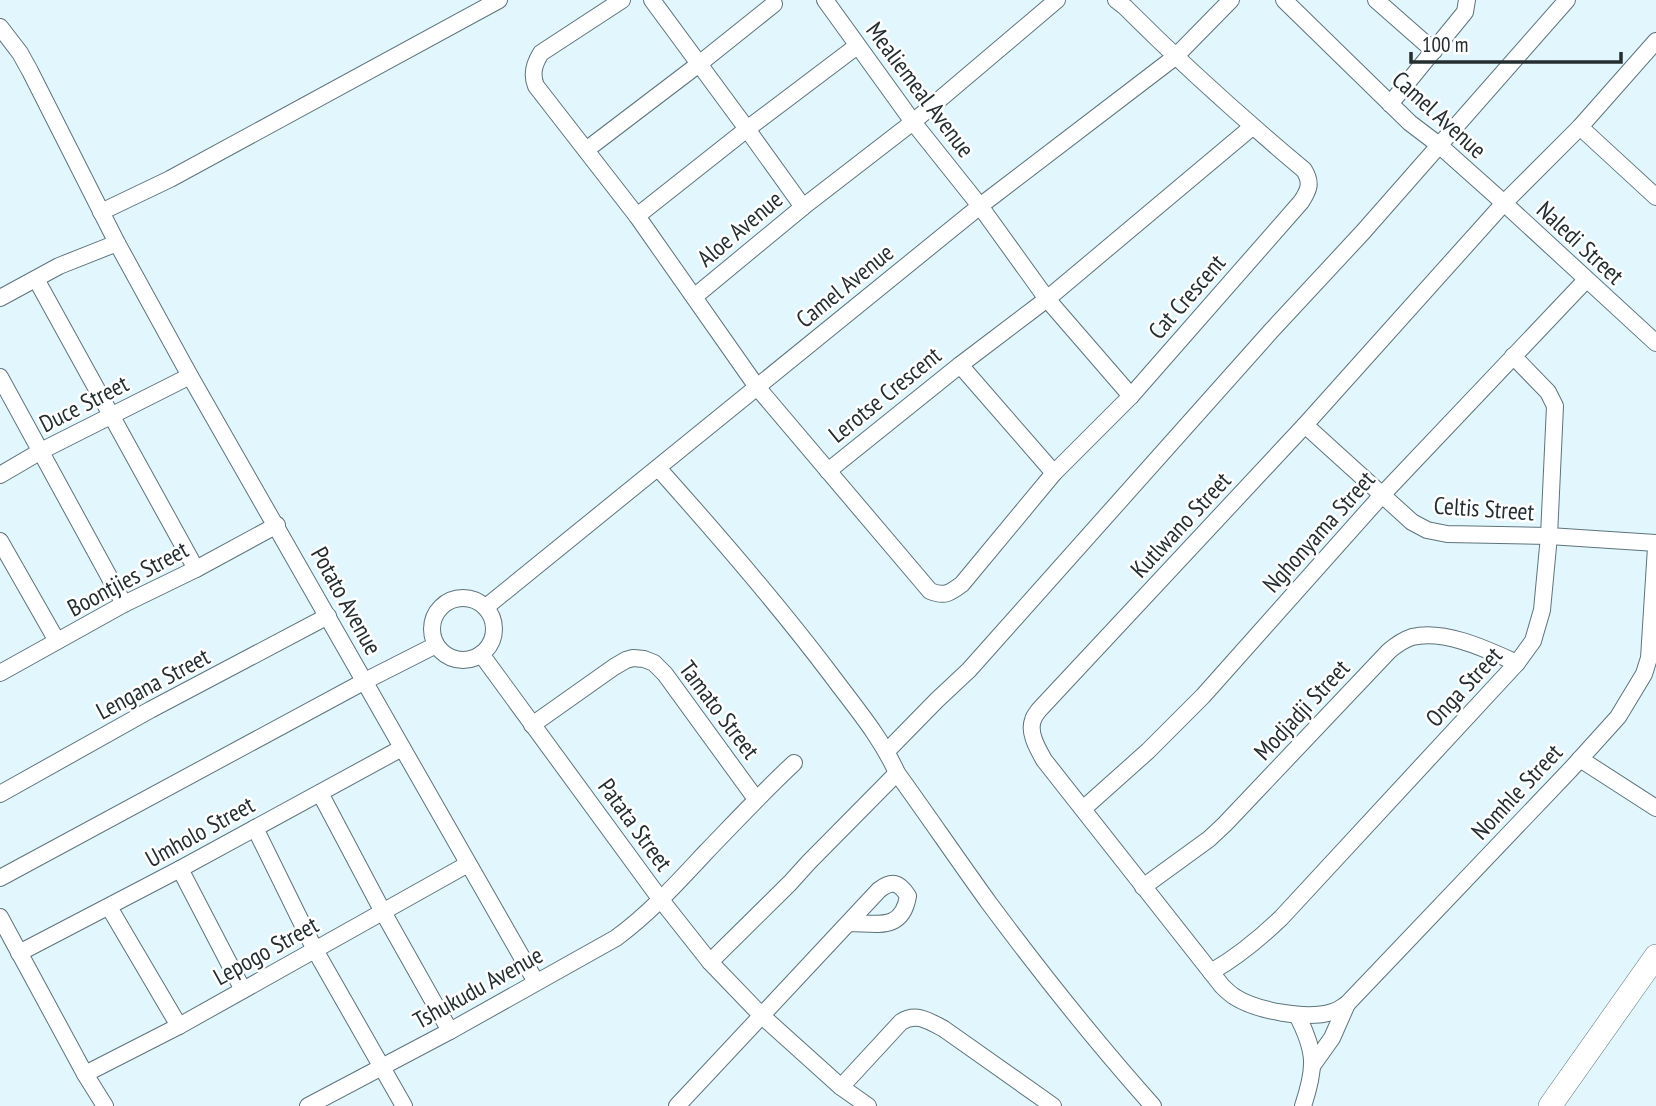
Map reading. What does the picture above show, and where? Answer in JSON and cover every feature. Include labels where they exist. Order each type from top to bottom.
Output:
[{"type":"street","points":[[102,212],[170,179],[499,0]]},
{"type":"street","name":"Aloe Avenue","points":[[622,0],[541,53],[535,65],[533,80],[637,216],[694,297],[803,207],[913,122],[1057,0]]},
{"type":"street","points":[[652,0],[803,207]]},
{"type":"street","name":"Mealiemeal Avenue","points":[[825,0],[913,122],[979,206]]},
{"type":"street","name":"Camel Avenue","points":[[486,607],[979,206],[1175,57],[1231,0]]},
{"type":"street","name":"Camel Avenue","points":[[1284,0],[1390,104],[1504,203]]},
{"type":"street","points":[[1376,0],[1434,51]]},
{"type":"street","points":[[1390,104],[1465,12],[1467,0]]},
{"type":"street","points":[[887,751],[970,670],[1567,0]]},
{"type":"street","points":[[1125,2],[1175,57]]},
{"type":"street","points":[[586,150],[774,4]]},
{"type":"street","name":"Potato Avenue","points":[[0,27],[20,53],[117,243],[190,376],[536,982]]},
{"type":"street","points":[[637,216],[747,128],[858,46]]},
{"type":"street","name":"Kutlwano Street","points":[[1318,1016],[1263,1009],[1235,997],[1222,986],[1044,760],[1032,732],[1032,721],[1039,710],[1305,425],[1504,203],[1580,127],[1654,47]]},
{"type":"street","name":"Cat Crescent","points":[[1131,396],[1301,202],[1310,183],[1304,170],[1175,57]]},
{"type":"street","name":"Lerotse Crescent","points":[[1131,396],[1054,472],[962,584],[946,594],[930,592],[923,585],[828,471],[1047,299],[1252,127]]},
{"type":"street","points":[[1580,127],[1656,197]]},
{"type":"street","name":"Naledi Street","points":[[1504,203],[1656,343]]},
{"type":"street","points":[[979,206],[1047,299],[1131,396]]},
{"type":"street","points":[[0,298],[86,254],[117,243]]},
{"type":"street","points":[[36,279],[196,569]]},
{"type":"street","name":"Nghonyama Street","points":[[1083,809],[1203,696],[1382,495],[1586,280]]},
{"type":"street","points":[[694,297],[757,387],[828,471]]},
{"type":"street","name":"Onga Street","points":[[1211,972],[1237,957],[1281,918],[1517,663],[1533,641],[1542,610],[1549,536],[1555,406],[1548,392],[1513,356]]},
{"type":"street","points":[[960,365],[1054,472]]},
{"type":"street","name":"Duce Street","points":[[0,475],[41,451],[190,376]]},
{"type":"street","points":[[0,377],[124,604]]},
{"type":"street","name":"Celtis Street","points":[[1305,425],[1412,522],[1427,530],[1447,534],[1549,536],[1656,545]]},
{"type":"street","points":[[657,468],[808,643],[887,751],[897,773],[989,903],[1056,991],[1153,1106]]},
{"type":"street","name":"Boontjies Street","points":[[0,673],[124,604],[196,569],[276,525]]},
{"type":"street","points":[[0,541],[57,642]]},
{"type":"street","name":"Nomhle Street","points":[[1318,1016],[1335,1012],[1347,1004],[1572,769],[1618,717],[1644,674],[1649,658],[1656,545]]},
{"type":"street","points":[[471,598],[486,607],[493,618],[495,628],[489,647],[472,659],[452,658],[436,645],[432,635],[435,614],[450,600],[471,598]]},
{"type":"street","name":"Lengana Street","points":[[0,793],[328,616]]},
{"type":"street","name":"Modjadji Street","points":[[1143,887],[1209,839],[1225,824],[1398,643],[1411,638],[1439,637],[1479,647],[1517,663]]},
{"type":"street","points":[[0,878],[436,645]]},
{"type":"street","name":"Patata Street","points":[[481,654],[661,900],[710,962],[761,1015],[841,1087],[868,1106]]},
{"type":"street","name":"Tamato Street","points":[[532,725],[614,667],[634,658],[644,659],[654,663],[665,674],[756,799]]},
{"type":"street","name":"Umholo Street","points":[[19,953],[402,748]]},
{"type":"street","points":[[1580,759],[1656,808]]},
{"type":"street","name":"Tamato Street","points":[[661,900],[756,799],[794,763]]},
{"type":"street","points":[[710,962],[897,773]]},
{"type":"street","points":[[320,793],[450,1031]]},
{"type":"street","points":[[255,828],[315,950],[404,1106]]},
{"type":"street","name":"Lepogo Street","points":[[85,1074],[179,1026],[468,864]]},
{"type":"street","points":[[180,869],[243,990]]},
{"type":"street","name":"Tshukudu Avenue","points":[[308,1106],[450,1031],[616,938],[636,924],[661,900]]},
{"type":"street","points":[[109,907],[179,1026]]},
{"type":"street","points":[[0,917],[105,1106]]},
{"type":"street","points":[[677,1106],[848,923]]},
{"type":"street","points":[[1550,1106],[1656,956]]},
{"type":"street","points":[[1312,1066],[1332,1038],[1347,1004]]},
{"type":"street","points":[[1297,1015],[1311,1045],[1312,1074],[1303,1106]]},
{"type":"street","points":[[841,1087],[901,1022],[914,1016],[931,1021],[944,1029],[1053,1106]]}]
